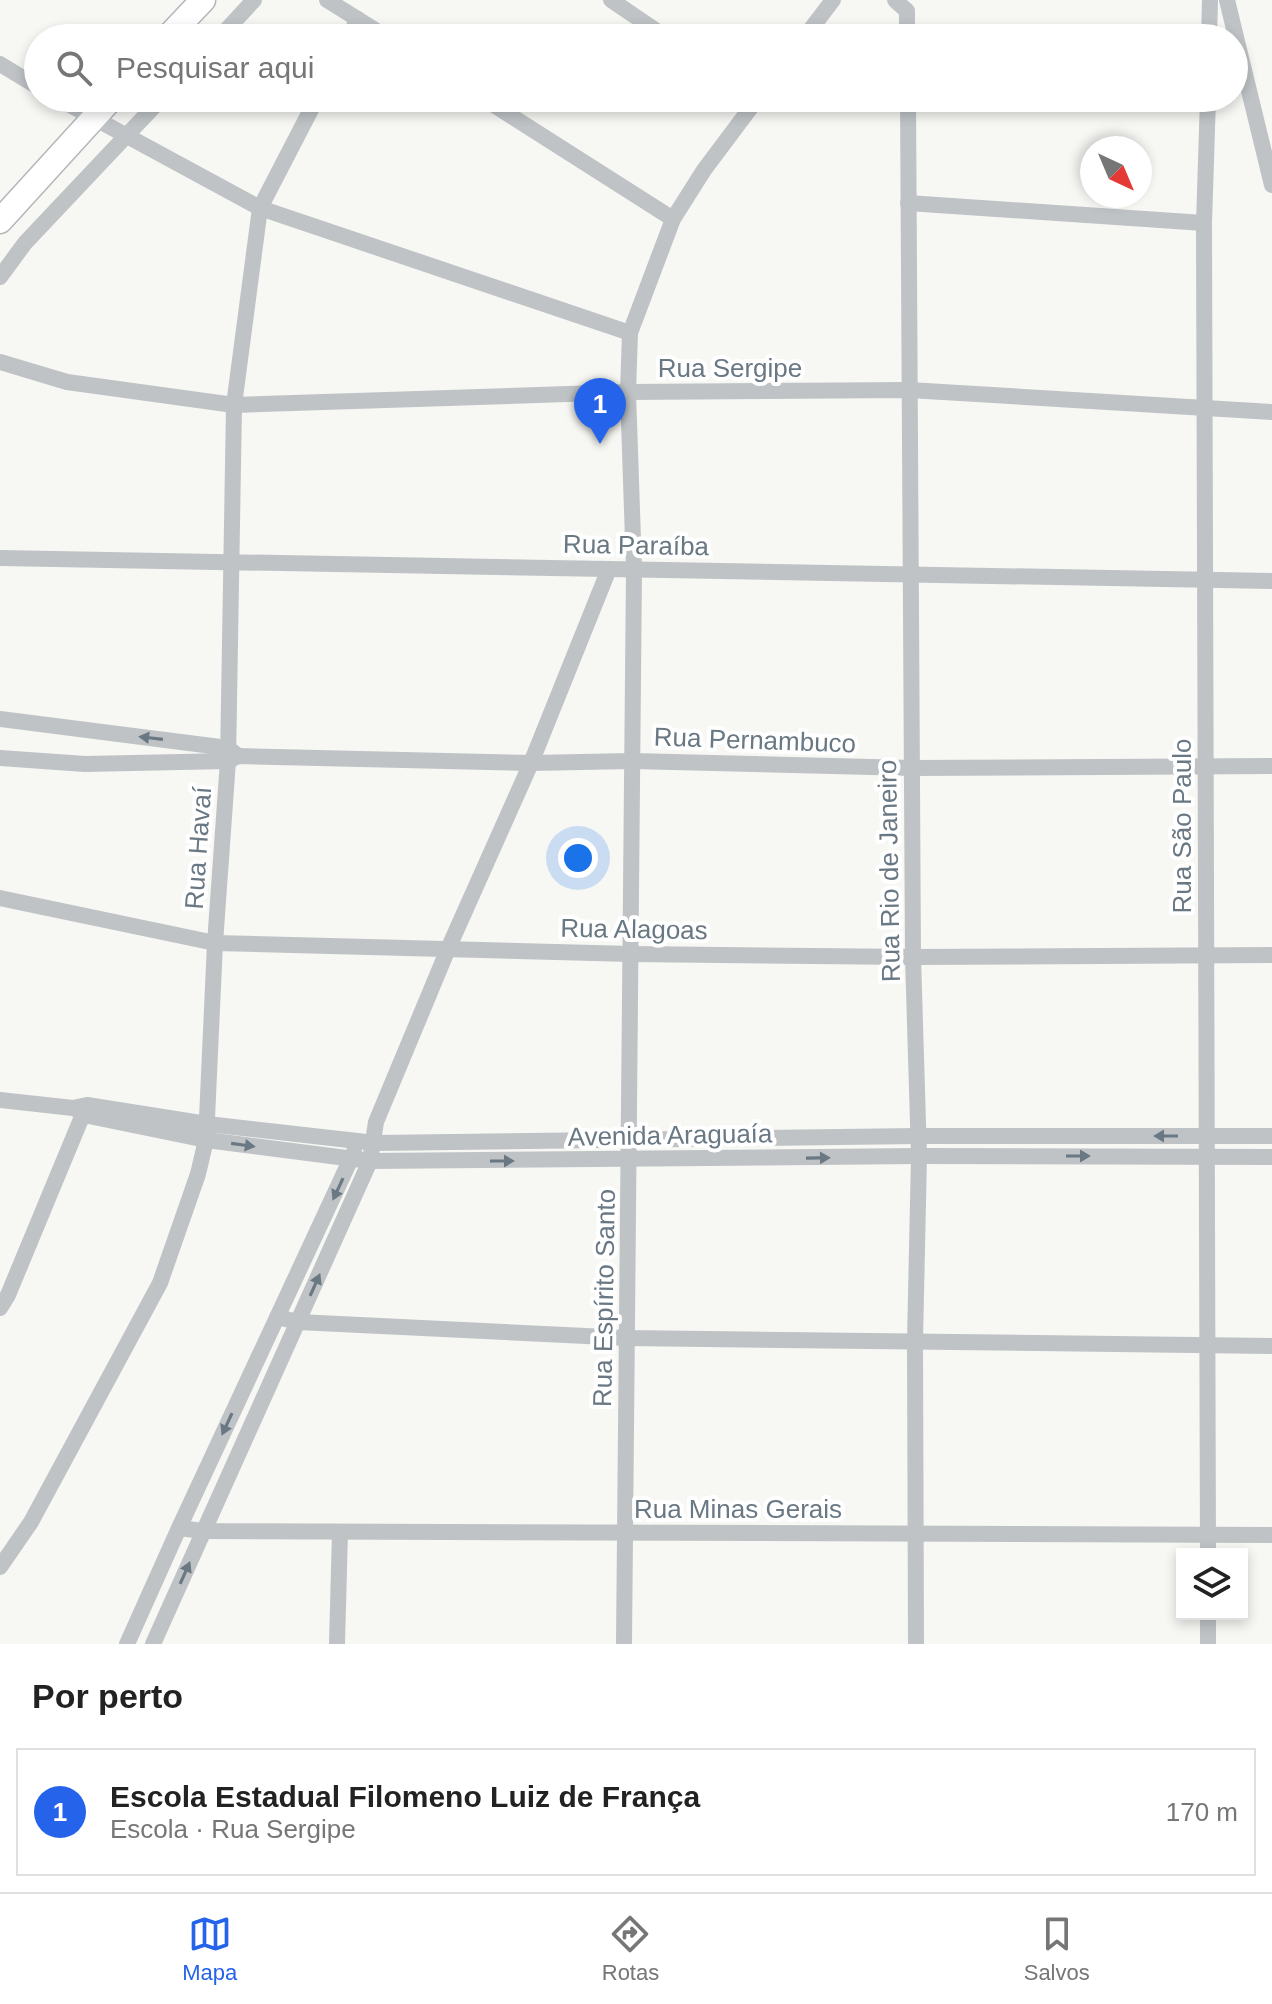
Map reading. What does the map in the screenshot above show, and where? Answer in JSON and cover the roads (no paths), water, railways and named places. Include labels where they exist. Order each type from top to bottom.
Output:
[{"type":"main road","points":[[180,24],[203,0]]},
{"type":"main road","points":[[0,221],[99,112]]},
{"type":"street","points":[[232,24],[254,0]]},
{"type":"street","points":[[327,0],[366,24]]},
{"type":"street","points":[[611,0],[646,24]]},
{"type":"street","points":[[815,24],[833,0]]},
{"type":"street","points":[[1209,24],[1210,0]]},
{"type":"street","points":[[1227,0],[1233,24]]},
{"type":"street","points":[[355,24],[358,19]]},
{"type":"street","points":[[0,64],[24,79]]},
{"type":"street","points":[[1248,86],[1272,185]]},
{"type":"street","points":[[81,112],[260,208],[630,333]]},
{"type":"street","points":[[0,277],[25,243],[149,112]]},
{"type":"street","name":"Rua Havaí","points":[[0,1567],[31,1522],[160,1283],[198,1174],[206,1132],[215,943],[231,755],[230,562],[234,405],[260,208],[310,112]]},
{"type":"street","points":[[505,112],[673,219]]},
{"type":"street","name":"Rua Espírito Santo","points":[[624,1644],[634,569],[628,392],[630,333],[673,219],[747,112]]},
{"type":"street","name":"Rua Rio de Janeiro","points":[[908,112],[913,957],[919,1156],[915,1341],[916,1644]]},
{"type":"street","name":"Rua São Paulo","points":[[1208,112],[1204,223],[1208,1548]]},
{"type":"street","points":[[908,203],[1204,223]]},
{"type":"street","name":"Rua Sergipe","points":[[0,362],[67,382],[234,405],[628,392],[909,390],[1272,412]]},
{"type":"street","name":"Rua Paraíba","points":[[0,558],[1272,581]]},
{"type":"street","points":[[127,1644],[351,1160],[367,1142],[376,1122],[448,949],[531,763],[609,569]]},
{"type":"street","name":"Rua Pernambuco","points":[[0,719],[231,755]]},
{"type":"street","name":"Rua Pernambuco","points":[[0,758],[85,764],[231,755],[912,768],[1272,766]]},
{"type":"street","name":"Rua Alagoas","points":[[0,898],[215,943],[631,954],[913,957],[1272,955]]},
{"type":"street","name":"Avenida Araguaía","points":[[0,1100],[81,1109],[370,1161],[919,1156],[1268,1157]]},
{"type":"street","points":[[3,1297],[81,1109]]},
{"type":"street","name":"Avenida Araguaía","points":[[206,1132],[367,1142],[1268,1136]]},
{"type":"street","points":[[1268,1136],[1268,1157]]},
{"type":"street","points":[[153,1644],[370,1161],[367,1142]]},
{"type":"street","points":[[277,1317],[298,1322],[627,1338],[1272,1346]]},
{"type":"street","name":"Rua Minas Gerais","points":[[179,1528],[203,1531],[340,1532],[1272,1535]]},
{"type":"street","points":[[337,1644],[340,1532]]},
{"type":"street","points":[[1208,1620],[1208,1644]]},
{"type":"place","name":"Escola Estadual Filomeno Luiz de França","points":[[600,444]]}]
